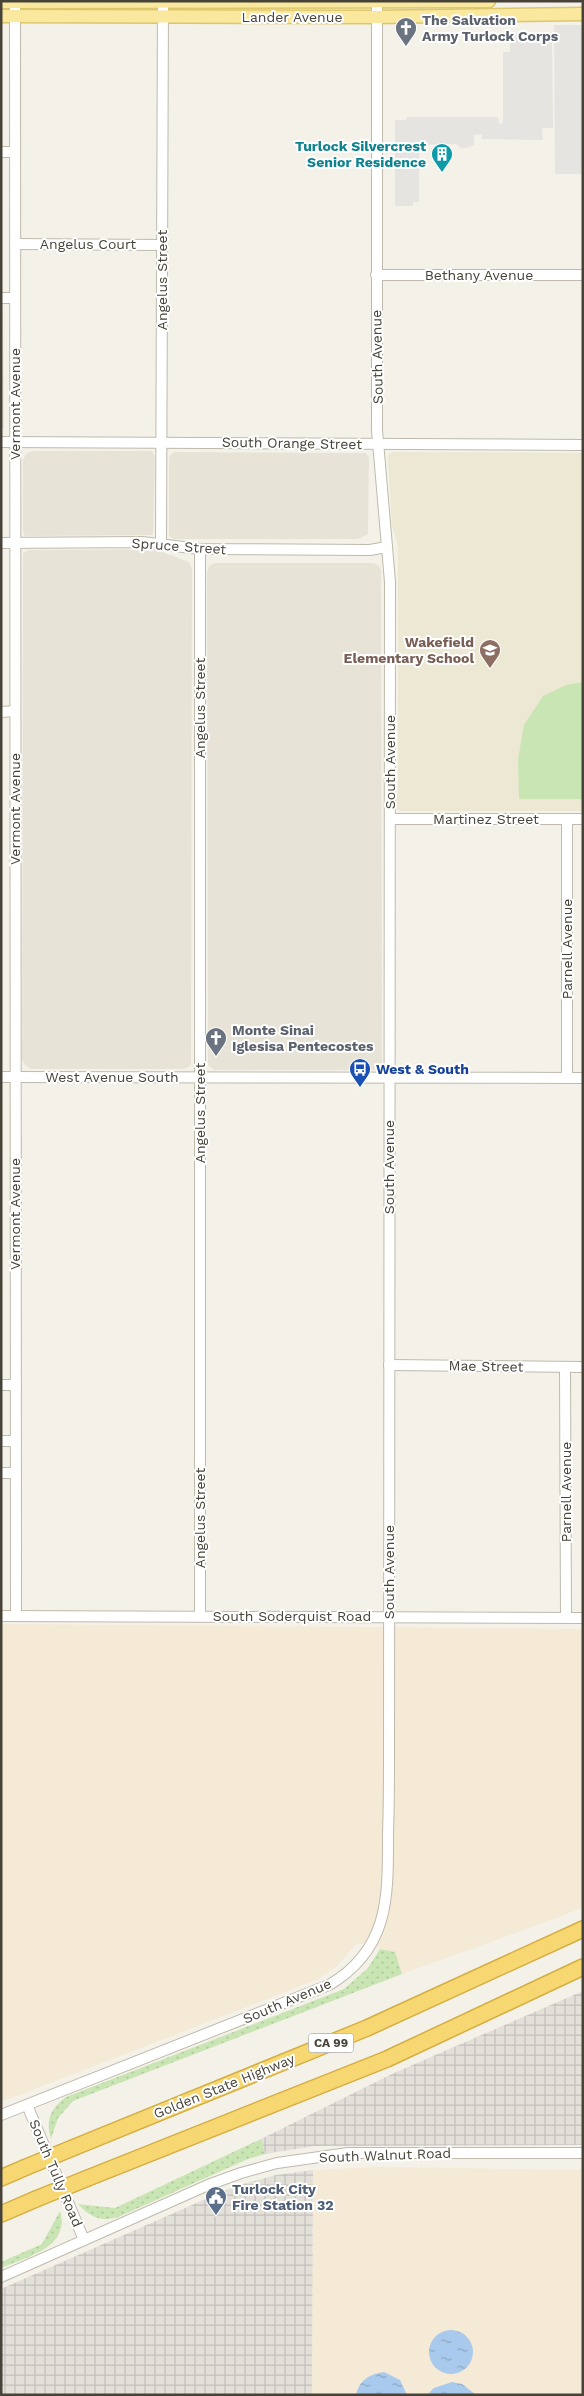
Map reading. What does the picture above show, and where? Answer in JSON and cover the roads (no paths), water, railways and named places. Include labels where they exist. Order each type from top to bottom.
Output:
[{"type":"highway","name":"Golden State Highway","points":[[1,2178],[367,2028],[583,1929]]},
{"type":"highway","name":"CA 99","points":[[1,2214],[387,2059],[583,1967]]},
{"type":"main road","name":"Lander Avenue","points":[[1,2],[489,1]]},
{"type":"main road","name":"Lander Avenue","points":[[1,16],[377,17],[583,14]]},
{"type":"street","name":"Vermont Avenue","points":[[15,2],[16,1616]]},
{"type":"street","name":"Angelus Street","points":[[161,544],[163,2]]},
{"type":"street","points":[[180,17],[196,2]]},
{"type":"street","name":"South Avenue","points":[[27,2105],[313,1993],[338,1979],[365,1952],[381,1922],[388,1893],[390,1616],[390,582],[378,444],[376,275],[377,2]]},
{"type":"street","points":[[1,152],[15,152]]},
{"type":"street","name":"Angelus Court","points":[[15,244],[161,244]]},
{"type":"street","name":"Bethany Avenue","points":[[376,275],[583,275]]},
{"type":"street","points":[[1,298],[15,298]]},
{"type":"street","name":"South Orange Street","points":[[1,442],[583,445]]},
{"type":"street","name":"Spruce Street","points":[[1,543],[161,544],[200,549],[370,550],[387,547]]},
{"type":"street","name":"Angelus Street","points":[[200,549],[200,1616]]},
{"type":"street","points":[[1,712],[15,712]]},
{"type":"street","name":"Martinez Street","points":[[390,819],[583,819]]},
{"type":"street","name":"Parnell Avenue","points":[[567,819],[567,1078]]},
{"type":"street","name":"West Avenue South","points":[[1,1076],[583,1078]]},
{"type":"street","name":"Mae Street","points":[[389,1365],[583,1367]]},
{"type":"street","name":"Parnell Avenue","points":[[565,1367],[566,1618]]},
{"type":"street","points":[[1,1385],[16,1385]]},
{"type":"street","points":[[1,1440],[16,1441]]},
{"type":"street","points":[[1,1473],[16,1473]]},
{"type":"street","name":"South Soderquist Road","points":[[1,1616],[583,1618]]},
{"type":"street","name":"South Tully Road","points":[[1,2115],[27,2105],[84,2240]]},
{"type":"street","name":"South Walnut Road","points":[[1,2276],[208,2185],[241,2172],[277,2162],[348,2153],[583,2154]]},
{"type":"water","points":[[447,2330],[455,2330],[467,2336],[473,2352],[467,2368],[455,2374],[447,2374],[435,2368],[429,2356],[429,2348],[435,2336]]},
{"type":"water","points":[[384,2372],[400,2380],[407,2395],[356,2395],[362,2382],[374,2374]]},
{"type":"water","points":[[452,2382],[462,2384],[476,2395],[427,2395],[434,2388]]},
{"type":"place","name":"The Salvation Army Turlock Corps","points":[[406,47]]},
{"type":"place","name":"Turlock Silvercrest Senior Residence","points":[[442,173]]},
{"type":"place","name":"Wakefield Elementary School","points":[[490,669]]},
{"type":"place","name":"Monte Sinai Iglesisa Pentecostes","points":[[216,1057]]},
{"type":"place","name":"West & South","points":[[360,1088]]},
{"type":"place","name":"Turlock City Fire Station 32","points":[[216,2216]]}]
